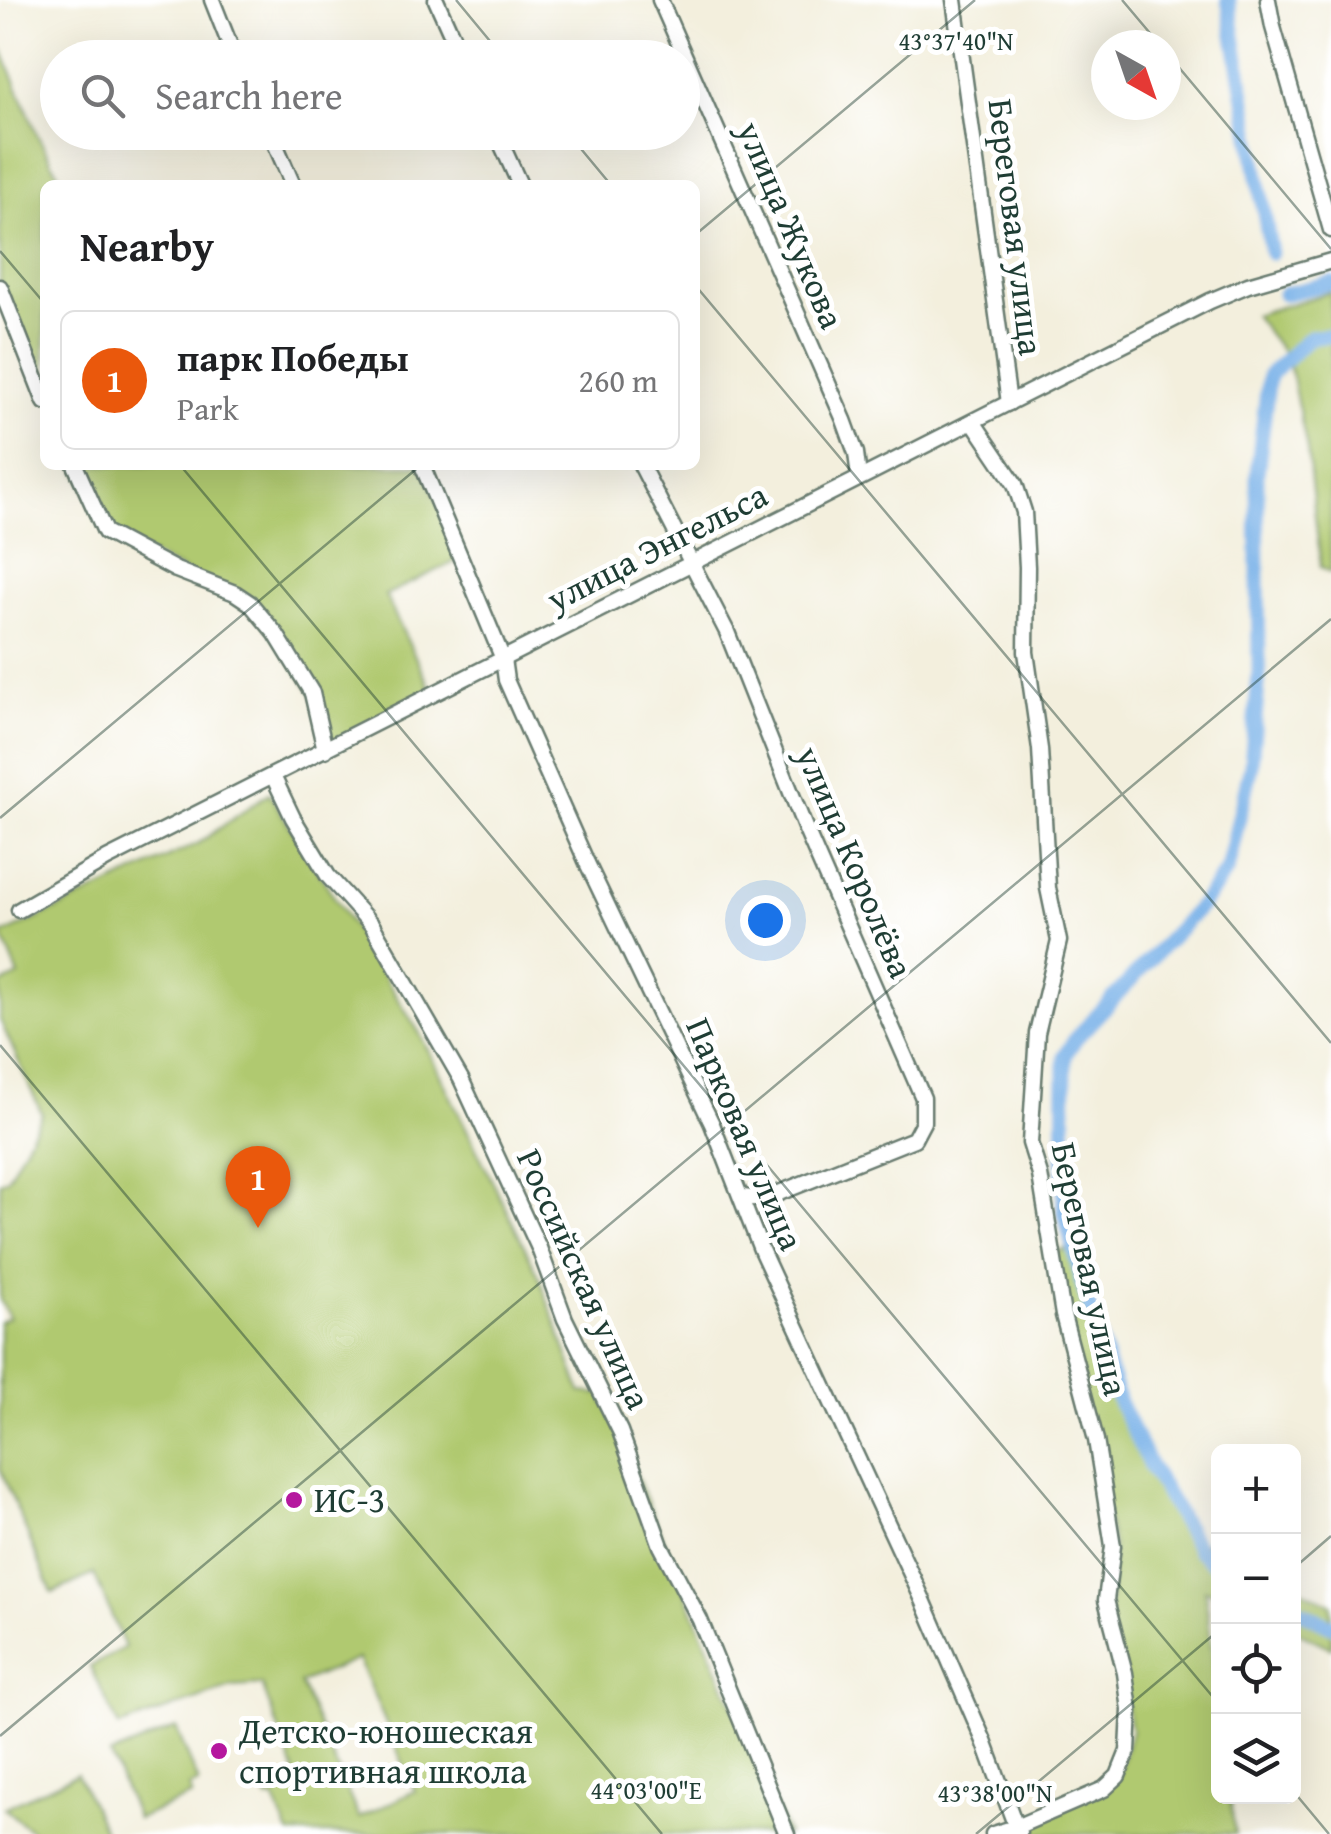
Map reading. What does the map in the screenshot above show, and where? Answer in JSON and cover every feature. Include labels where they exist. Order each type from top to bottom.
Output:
[{"type":"street","points":[[212,0],[228,40]]},
{"type":"street","points":[[436,0],[454,40]]},
{"type":"street","name":"улица Жукова","points":[[660,0],[678,40]]},
{"type":"street","name":"Береговая улица","points":[[954,0],[1008,404]]},
{"type":"street","points":[[1268,0],[1331,230]]},
{"type":"street","name":"улица Жукова","points":[[700,91],[844,420],[859,477]]},
{"type":"street","points":[[278,150],[291,180]]},
{"type":"street","points":[[504,150],[518,180]]},
{"type":"street","name":"улица Энгельса","points":[[20,910],[106,858],[1210,301],[1248,285],[1331,261]]},
{"type":"street","points":[[0,287],[40,389]]},
{"type":"street","name":"Береговая улица","points":[[974,423],[1015,484],[1024,512],[1028,567],[1026,652],[1040,749],[1048,888],[1059,940],[1037,1033],[1030,1143],[1040,1175],[1063,1316],[1096,1440],[1113,1546],[1106,1600],[1130,1710],[1128,1751],[1118,1776],[1104,1788],[1018,1830]]},
{"type":"street","points":[[77,470],[105,532],[250,603],[276,634],[312,693],[325,750]]},
{"type":"street","name":"Парковая улица","points":[[424,470],[503,659],[506,680],[520,714],[712,1124],[751,1224],[923,1600],[1018,1830]]},
{"type":"street","name":"улица Королёва","points":[[643,470],[726,632],[925,1109],[914,1139],[764,1199]]},
{"type":"street","name":"Российская улица","points":[[273,776],[292,818],[319,862],[372,925],[461,1079],[540,1248],[565,1319],[620,1432],[661,1546],[700,1620],[787,1834]]},
{"type":"street","points":[[741,1197],[764,1199],[751,1224]]},
{"type":"street","points":[[992,1834],[1018,1830]]},
{"type":"green space","points":[[0,45],[40,140],[40,150],[45,150],[61,180],[40,180],[40,389],[0,287]]},
{"type":"green space","points":[[1331,292],[1331,573],[1321,567],[1307,448],[1288,359],[1254,315]]},
{"type":"green space","points":[[77,470],[424,470],[463,558],[385,595],[434,695],[325,750],[312,693],[250,603],[105,532]]},
{"type":"green space","points":[[269,793],[419,1032],[538,1274],[581,1392],[602,1394],[787,1834],[289,1834],[274,1798],[268,1799],[263,1787],[295,1773],[262,1685],[231,1687],[119,1727],[90,1667],[125,1647],[94,1574],[52,1593],[0,1468],[0,1322],[9,1317],[0,1300],[0,1182],[7,1179],[42,1114],[0,1020],[0,985],[19,976],[2,935],[199,843]],"holes":[[[358,1659],[415,1791],[359,1818],[300,1683]]]},
{"type":"green space","points":[[1073,1246],[1119,1401],[1149,1466],[1198,1549],[1211,1537],[1211,1592],[1205,1590],[1211,1642],[1211,1804],[1231,1804],[1235,1834],[1020,1834],[1016,1827],[1118,1776],[1131,1730],[1109,1618],[1113,1546],[1051,1255]]},
{"type":"green space","points":[[1301,1589],[1331,1604],[1331,1648],[1301,1633]]},
{"type":"green space","points":[[176,1728],[199,1783],[189,1787],[192,1796],[137,1819],[110,1755]]},
{"type":"green space","points":[[77,1774],[104,1831],[98,1834],[35,1834],[4,1808]]},
{"type":"waterway","points":[[1228,0],[1271,253]]},
{"type":"waterway","points":[[1284,294],[1331,283]]},
{"type":"waterway","points":[[1211,1561],[1199,1550],[1150,1466],[1119,1402],[1081,1279],[1064,1209],[1065,1055],[1076,1038],[1202,904],[1227,870],[1251,765],[1259,674],[1257,474],[1269,375],[1310,337],[1331,336]]},
{"type":"waterway","points":[[1301,1611],[1331,1626]]},
{"type":"place","name":"парк Победы","points":[[258,1228]]},
{"type":"place","name":"ИС-3","points":[[294,1500]]},
{"type":"place","name":"Детско-юношеская спортивная школа","points":[[219,1751]]}]
